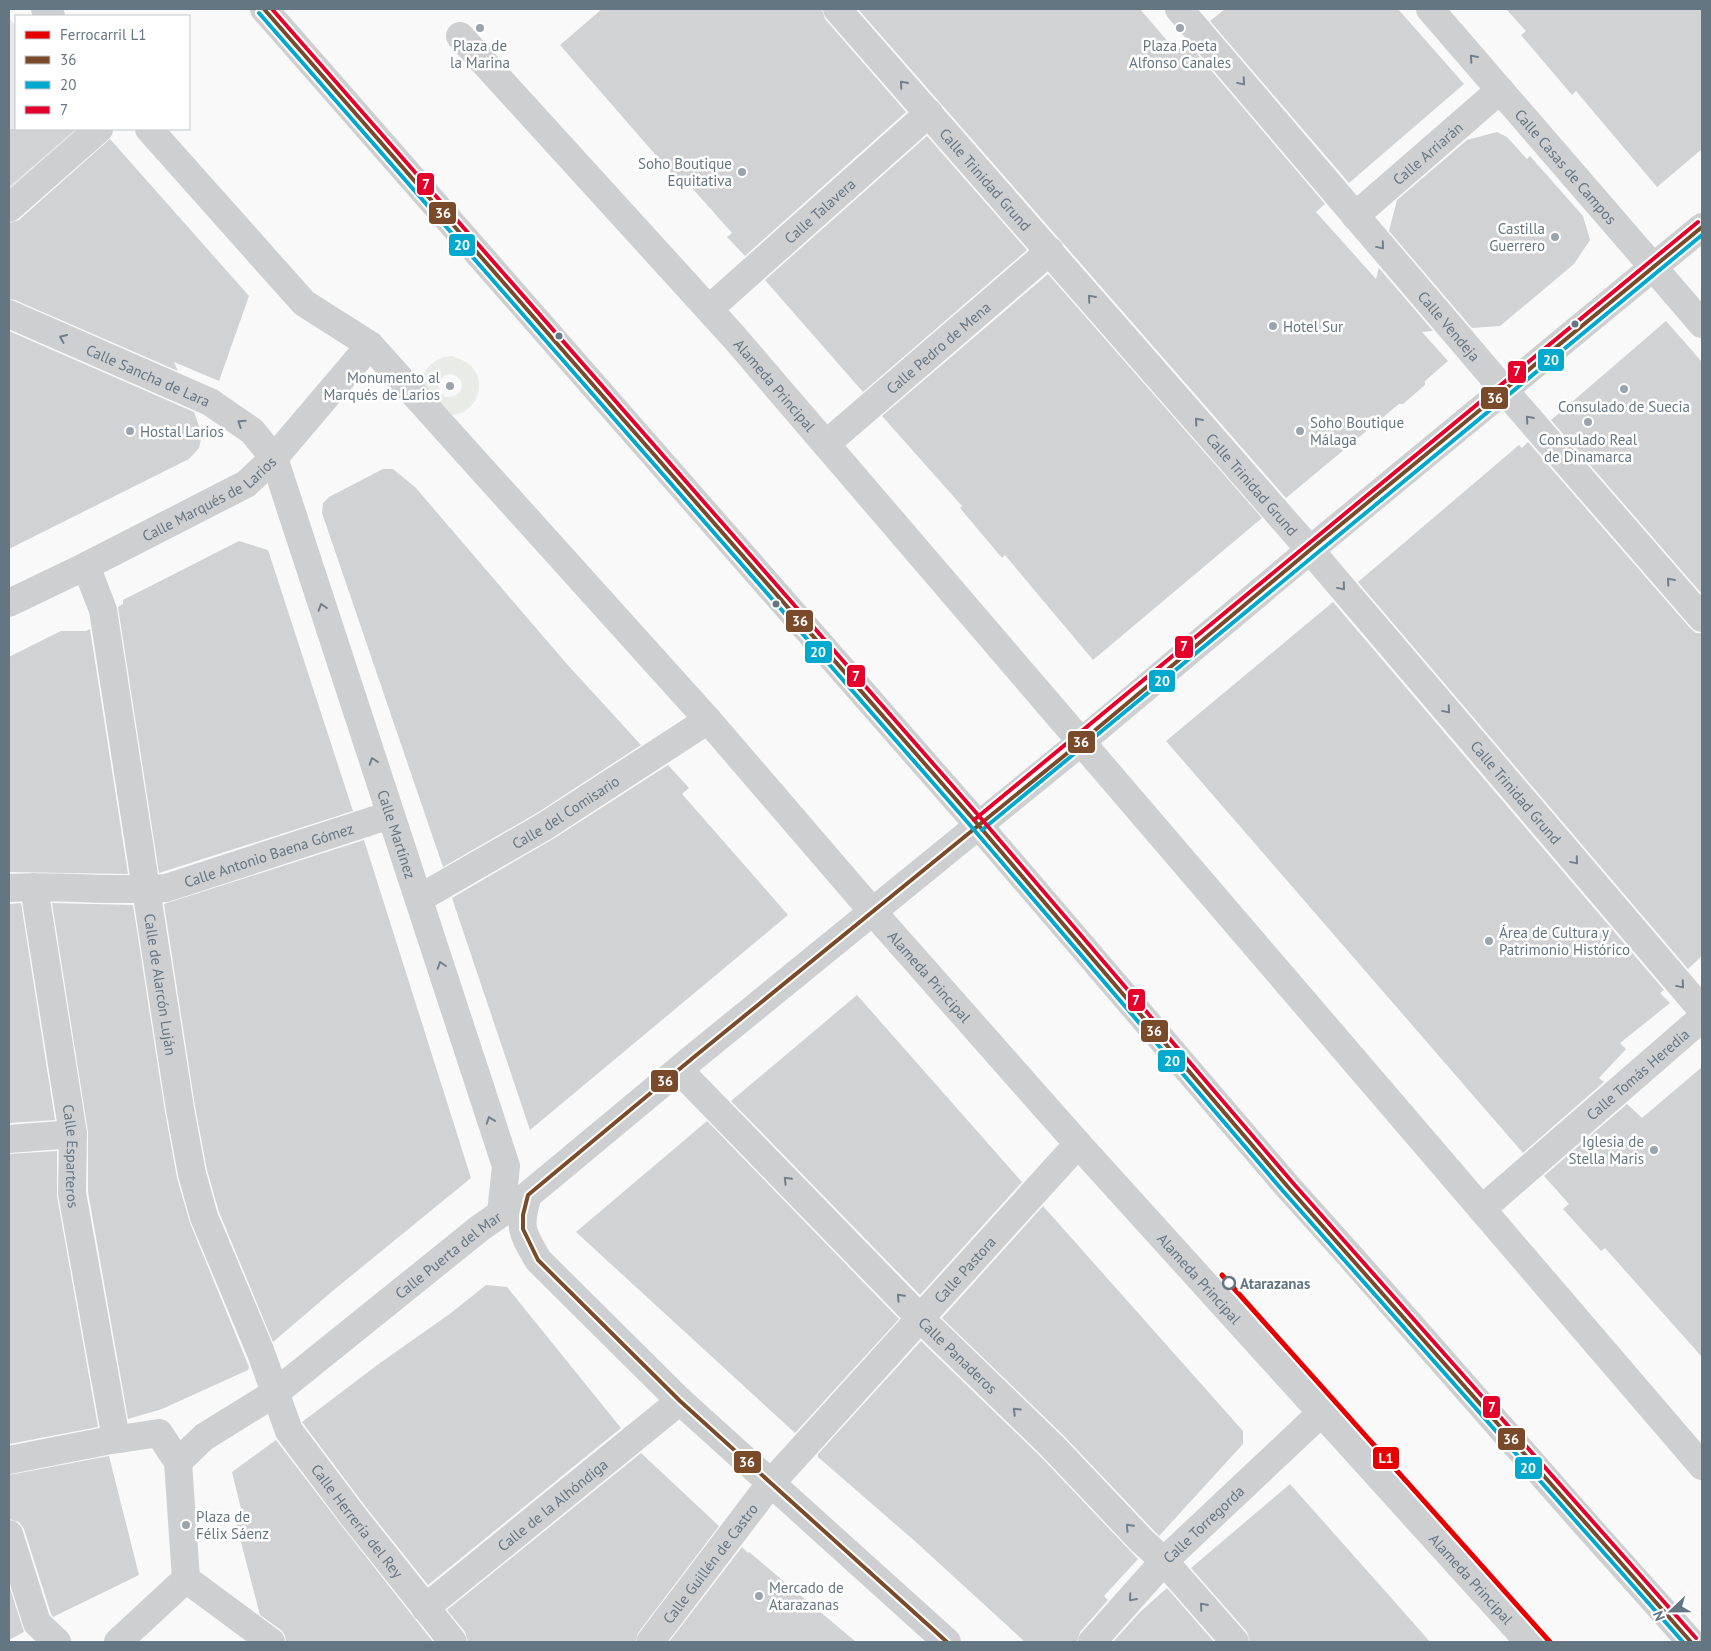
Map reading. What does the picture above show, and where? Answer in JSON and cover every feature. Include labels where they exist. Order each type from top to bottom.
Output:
[{"type":"street","points":[[264,9],[978,825],[1288,1188],[1691,1642]]},
{"type":"street","name":"Calle Trinidad Grund","points":[[837,9],[1310,550],[1702,1010]]},
{"type":"street","name":"Calle Vendeja","points":[[1179,9],[1504,390],[1702,618]]},
{"type":"street","name":"Calle Casas de Campos","points":[[1430,9],[1702,324]]},
{"type":"street","name":"Alameda Principal","points":[[460,36],[709,309],[1702,1466]]},
{"type":"street","name":"Calle Arriarán","points":[[1356,216],[1500,90]]},
{"type":"street","name":"Calle Talavera","points":[[709,309],[929,113]]},
{"type":"street","points":[[9,208],[99,130]]},
{"type":"street","points":[[150,130],[304,303],[370,345]]},
{"type":"street","points":[[873,912],[1702,227]]},
{"type":"street","name":"Calle Pedro de Mena","points":[[826,444],[1050,251]]},
{"type":"street","name":"Calle Sancha de Lara","points":[[9,314],[210,402],[252,431],[274,458]]},
{"type":"street","name":"Alameda Principal","points":[[370,345],[708,720],[873,912],[1078,1144],[1320,1414],[1529,1642]]},
{"type":"street","name":"Calle Marqués de Larios","points":[[9,603],[246,484],[274,458],[370,345]]},
{"type":"street","name":"Calle Martínez","points":[[274,458],[390,815],[420,898],[506,1166],[501,1213]]},
{"type":"street","name":"Calle de Alarcón Luján","points":[[86,566],[103,610],[192,1174],[204,1217],[261,1353],[275,1393]]},
{"type":"street","name":"Calle del Comisario","points":[[420,898],[545,826],[708,720]]},
{"type":"street","name":"Calle Antonio Baena Gómez","points":[[21,887],[166,888],[390,815]]},
{"type":"street","name":"Calle Esparteros","points":[[21,887],[73,1134],[72,1193],[111,1435]]},
{"type":"street","name":"Calle Puerta del Mar","points":[[178,1462],[204,1436],[275,1393],[480,1228],[528,1195],[873,912]]},
{"type":"street","name":"Calle Tomás Heredia","points":[[1482,1209],[1702,1018]]},
{"type":"street","name":"Calle Panaderos","points":[[679,1070],[920,1319],[1052,1446],[1142,1541],[1164,1561],[1235,1642]]},
{"type":"street","points":[[9,1139],[73,1134]]},
{"type":"street","name":"Calle Pastora","points":[[770,1484],[1078,1144]]},
{"type":"street","points":[[528,1195],[522,1216],[524,1235],[538,1260],[680,1401],[947,1642]]},
{"type":"street","name":"Calle Herrería del Rey","points":[[275,1393],[295,1438],[353,1516],[453,1642]]},
{"type":"street","name":"Calle de la Alhóndiga","points":[[425,1608],[680,1401]]},
{"type":"street","name":"Calle Torregorda","points":[[1092,1642],[1164,1561],[1320,1414]]},
{"type":"street","points":[[9,1460],[111,1435],[159,1433],[178,1462],[186,1579],[262,1636]]},
{"type":"street","name":"Calle Guillén de Castro","points":[[650,1642],[770,1484]]},
{"type":"street","points":[[9,1534],[37,1623],[57,1642]]},
{"type":"street","points":[[118,1642],[186,1579]]},
{"type":"shaded area","points":[[9,18],[15,22],[15,130],[80,130],[18,181],[9,191]]},
{"type":"shaded area","points":[[452,356],[468,363],[479,380],[476,399],[467,410],[457,414],[445,415],[420,381],[425,371],[432,364]],"holes":[[[449,374],[455,376],[461,382],[462,387],[457,394],[446,397],[440,391],[440,381]]]},
{"type":"building","points":[[602,9],[822,9],[825,19],[906,112],[745,256],[727,237],[732,233],[685,180],[680,183],[560,45]]},
{"type":"building","points":[[858,9],[1140,9],[1176,51],[1187,42],[1325,204],[1316,212],[1376,279],[1379,268],[1433,331],[1422,332],[1448,361],[1403,404],[1399,404],[1286,498]]},
{"type":"building","points":[[1225,9],[1398,9],[1464,84],[1349,183],[1210,21]]},
{"type":"building","points":[[1506,9],[1702,9],[1702,149],[1657,187],[1576,91],[1572,95],[1521,35],[1526,31]]},
{"type":"building","points":[[9,129],[75,130],[9,187]]},
{"type":"building","points":[[1497,132],[1507,137],[1527,159],[1530,156],[1583,216],[1590,240],[1574,264],[1500,326],[1472,328],[1389,231],[1397,200],[1467,140]]},
{"type":"building","points":[[927,136],[1027,250],[863,392],[765,280]]},
{"type":"building","points":[[110,139],[249,296],[219,381],[174,362],[178,371],[9,299],[9,223],[19,220]]},
{"type":"building","points":[[1048,274],[1262,518],[1093,660],[1005,555],[1002,558],[960,508],[962,506],[882,416]]},
{"type":"building","points":[[1666,321],[1702,362],[1702,594],[1551,420]]},
{"type":"building","points":[[9,331],[194,412],[202,435],[199,448],[189,459],[9,549]]},
{"type":"building","points":[[1528,442],[1690,628],[1696,633],[1702,633],[1702,956],[1688,969],[1358,582],[1519,445],[1522,448]]},
{"type":"building","points":[[383,469],[393,469],[415,487],[566,663],[641,745],[537,813],[443,867],[322,513],[323,503],[329,497]]},
{"type":"building","points":[[239,541],[268,550],[353,811],[159,873],[118,607],[123,604],[123,600]]},
{"type":"building","points":[[1333,602],[1664,990],[1660,993],[1670,1003],[1620,1043],[1626,1049],[1599,1078],[1604,1082],[1523,1153],[1166,741]]},
{"type":"building","points":[[90,629],[128,874],[9,872],[9,657],[61,631],[86,631]]},
{"type":"building","points":[[668,765],[689,788],[682,794],[788,915],[530,1130],[452,898],[553,839]]},
{"type":"building","points":[[364,840],[471,1178],[273,1342],[219,1212],[207,1170],[195,1106],[164,904]]},
{"type":"building","points":[[21,903],[55,1120],[9,1123],[9,904]]},
{"type":"building","points":[[52,903],[133,905],[177,1178],[190,1223],[249,1367],[248,1370],[162,1409],[128,1419],[88,1192],[88,1132]]},
{"type":"building","points":[[857,995],[1022,1182],[920,1295],[731,1101]]},
{"type":"building","points":[[1702,1067],[1702,1357],[1605,1248],[1601,1251],[1563,1209],[1569,1204],[1544,1176],[1627,1104],[1642,1118]]},
{"type":"building","points":[[707,1121],[899,1319],[795,1433],[576,1232]]},
{"type":"building","points":[[57,1151],[57,1196],[98,1427],[9,1444],[9,1154]]},
{"type":"building","points":[[1043,1206],[1243,1431],[1243,1444],[1159,1536],[1063,1435],[942,1318]]},
{"type":"building","points":[[486,1285],[507,1287],[621,1428],[428,1585],[365,1506],[302,1422],[380,1363],[451,1313]]},
{"type":"building","points":[[921,1341],[1041,1457],[1138,1559],[1104,1596],[1108,1600],[1080,1632],[1077,1642],[1025,1642],[917,1543],[818,1457],[818,1454]]},
{"type":"building","points":[[276,1440],[433,1642],[286,1642],[285,1635],[281,1630],[260,1615],[235,1519],[243,1517],[232,1472]]},
{"type":"building","points":[[641,1453],[719,1526],[638,1633],[635,1642],[468,1642],[465,1632],[447,1610]]},
{"type":"building","points":[[109,1456],[139,1575],[53,1617],[24,1529],[19,1522],[9,1519],[9,1475]]},
{"type":"building","points":[[1290,1484],[1430,1642],[1250,1642],[1247,1632],[1191,1568]]},
{"type":"building","name":"Mercado de Atarazanas","points":[[742,1547],[748,1553],[856,1642],[669,1642]]},
{"type":"building","points":[[9,1585],[24,1632],[9,1640]]},
{"type":"building","points":[[1167,1588],[1214,1642],[1113,1642],[1140,1612]]},
{"type":"rail line","name":"L1","points":[[1222,1275],[1550,1642]]},
{"type":"transit line","name":"36","points":[[264,9],[974,820],[1288,1187],[1691,1642]]},
{"type":"transit line","name":"7","points":[[272,9],[979,816],[1293,1183],[1696,1638]]},
{"type":"transit line","name":"20","points":[[259,13],[969,824],[1283,1191],[1683,1642]]},
{"type":"transit line","name":"7","points":[[974,820],[1698,222]]},
{"type":"transit line","name":"36","points":[[947,1642],[680,1401],[538,1260],[523,1229],[523,1215],[528,1195],[694,1057],[1081,742],[1310,550],[1702,227]]},
{"type":"transit line","name":"20","points":[[982,830],[1702,235]]},
{"type":"place","name":"Plaza de la Marina","points":[[480,28]]},
{"type":"place","name":"Plaza Poeta Alfonso Canales","points":[[1180,28]]},
{"type":"place","name":"Soho Boutique Equitativa","points":[[742,172]]},
{"type":"place","name":"Castilla Guerrero","points":[[1555,237]]},
{"type":"place","name":"Hotel Sur","points":[[1273,326]]},
{"type":"place","name":"Monumento al Marqués de Larios","points":[[450,386]]},
{"type":"place","name":"Consulado de Suecia","points":[[1624,389]]},
{"type":"place","name":"Consulado Real de Dinamarca","points":[[1588,422]]},
{"type":"place","name":"Hostal Larios","points":[[130,431]]},
{"type":"place","name":"Soho Boutique Málaga","points":[[1300,431]]},
{"type":"place","name":"Área de Cultura y Patrimonio Histórico","points":[[1489,941]]},
{"type":"place","name":"Iglesia de Stella Maris","points":[[1654,1150]]},
{"type":"place","name":"Atarazanas","points":[[1229,1283]]},
{"type":"place","name":"Plaza de Félix Sáenz","points":[[186,1525]]},
{"type":"place","name":"Mercado de Atarazanas","points":[[759,1596]]}]
